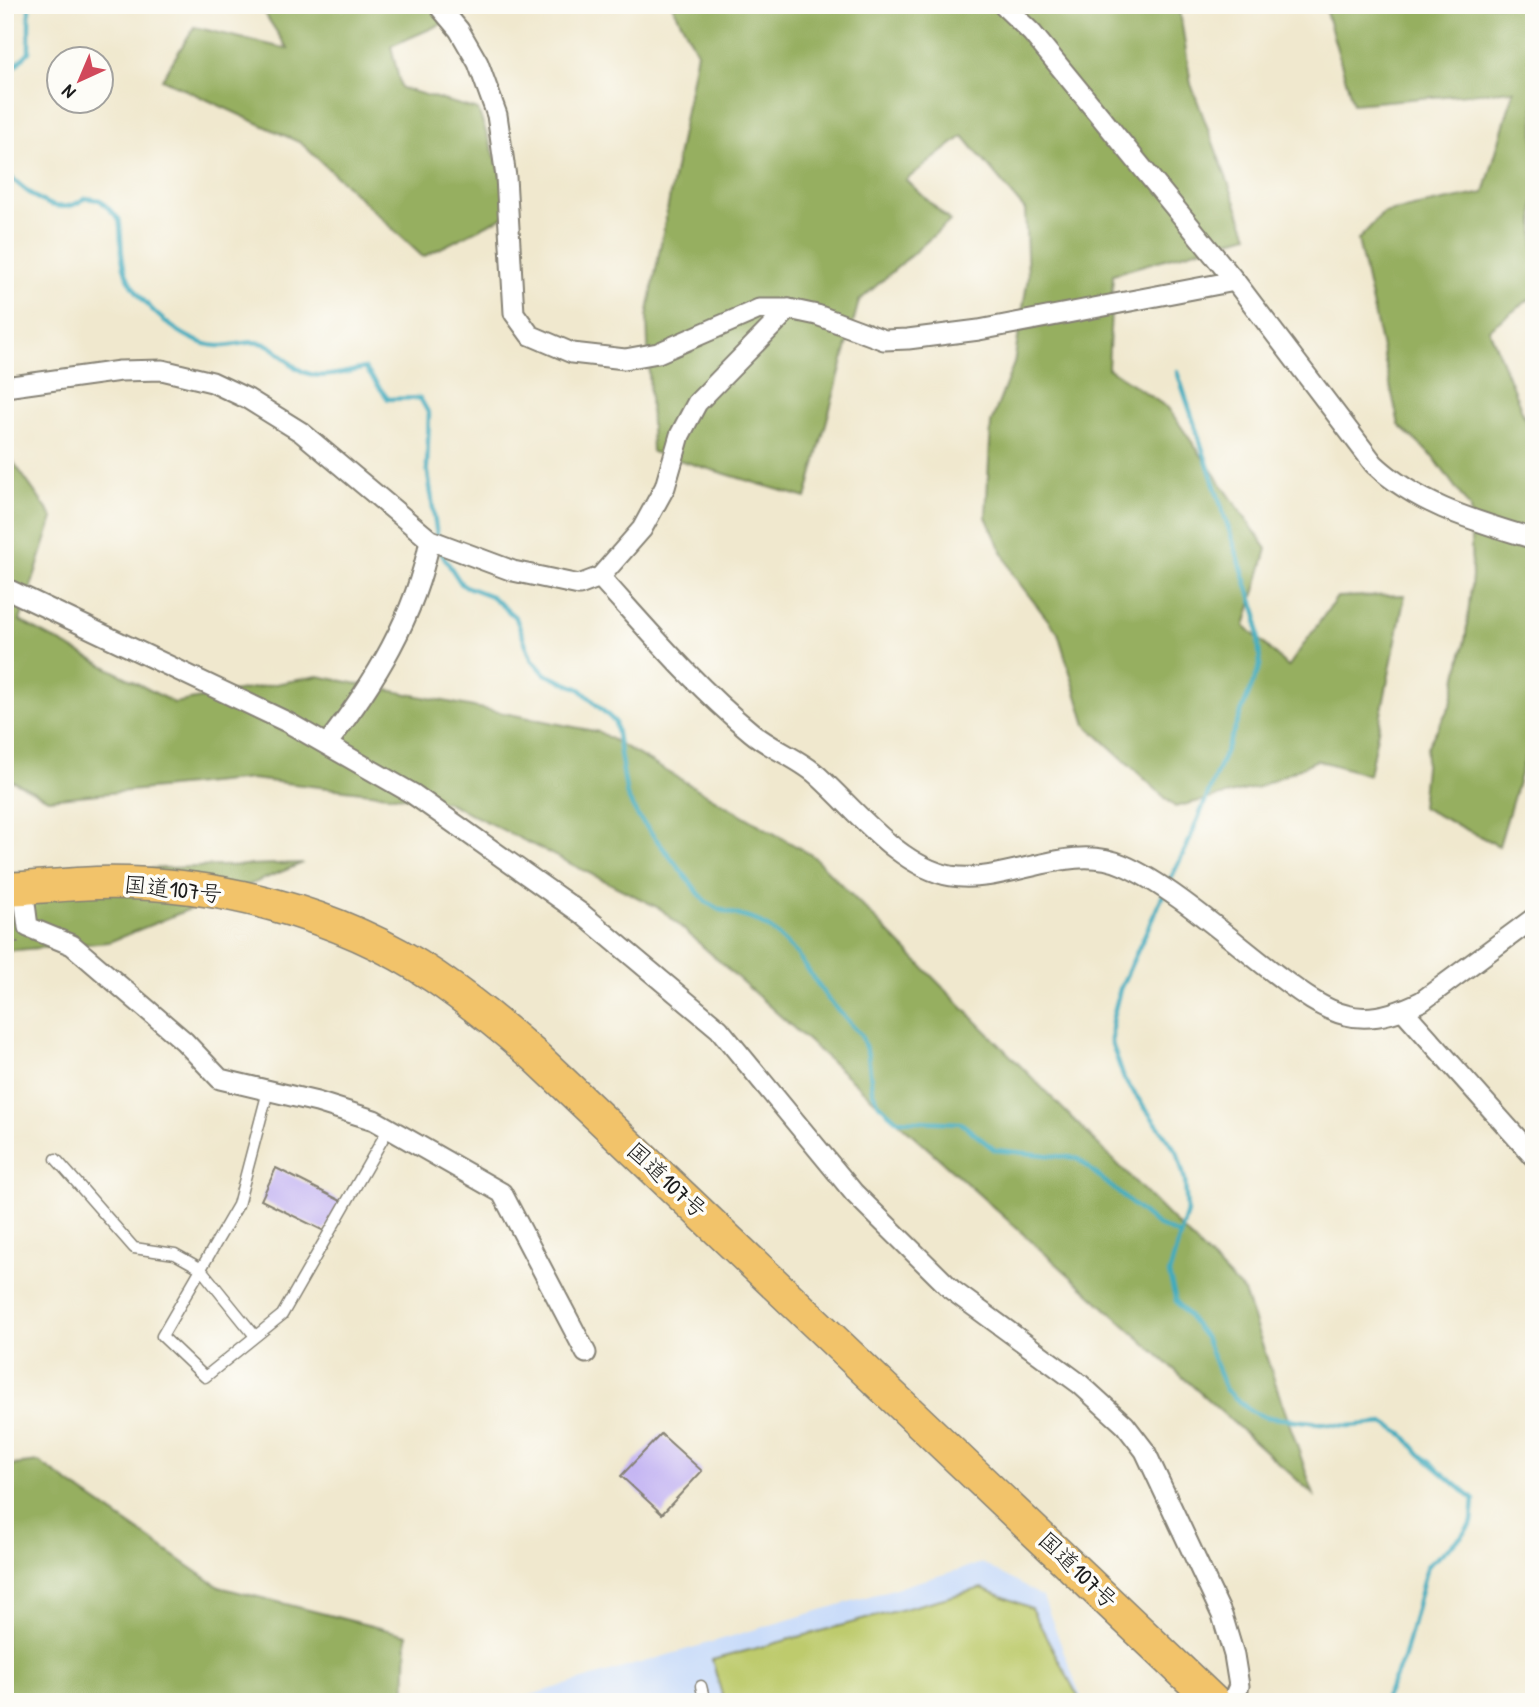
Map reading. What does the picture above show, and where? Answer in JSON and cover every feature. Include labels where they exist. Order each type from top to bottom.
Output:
[{"type":"highway","name":"国道107号","points":[[14,889],[96,883],[146,884],[241,897],[339,928],[388,949],[433,976],[535,1056],[1214,1702]]},
{"type":"street","points":[[438,5],[459,30],[478,63],[497,115],[506,177],[514,313],[530,335],[572,353],[625,359],[658,353],[759,309],[789,309],[817,315],[884,340],[908,340],[979,330],[1235,281]]},
{"type":"street","points":[[1003,5],[1032,33],[1235,281],[1374,464],[1399,488],[1430,503],[1534,539]]},
{"type":"street","points":[[5,387],[120,371],[162,369],[212,382],[248,399],[301,432],[430,540],[513,571],[579,585],[600,577],[642,529],[665,487],[680,435],[697,403],[789,309]]},
{"type":"street","points":[[327,744],[388,657],[414,603],[430,540]]},
{"type":"street","points":[[600,577],[700,686],[751,732],[814,773],[908,859],[952,876],[981,876],[1071,860],[1104,858],[1123,865],[1156,884],[1317,1002],[1346,1015],[1377,1016],[1404,1010],[1422,1001],[1534,918]]},
{"type":"street","points":[[5,589],[327,744],[425,802],[582,914],[719,1029],[854,1193],[952,1290],[1080,1384],[1125,1425],[1145,1451],[1222,1615],[1234,1655],[1238,1686],[1232,1702]]},
{"type":"street","points":[[14,889],[28,927],[72,945],[184,1041],[220,1079],[328,1105],[374,1120],[502,1193],[586,1353]]},
{"type":"street","points":[[1404,1010],[1534,1157]]},
{"type":"lane","points":[[268,1091],[238,1205],[162,1336],[205,1377],[282,1315],[389,1128]]},
{"type":"lane","points":[[56,1159],[134,1248],[175,1254],[200,1268],[255,1336]]},
{"type":"lane","points":[[701,1686],[705,1702]]},
{"type":"path","points":[[5,960],[28,927]]},
{"type":"shaded area","points":[[982,1563],[1043,1597],[1083,1702],[507,1702]]},
{"type":"green space","points":[[259,5],[485,5],[391,46],[401,88],[478,110],[515,211],[423,257],[301,143],[162,79],[194,27],[288,49]]},
{"type":"green space","points":[[672,5],[1179,5],[1191,84],[1248,235],[1113,274],[1108,368],[1168,408],[1267,549],[1245,626],[1288,667],[1337,597],[1405,595],[1369,775],[1317,760],[1259,787],[1175,807],[1086,725],[1058,633],[1013,575],[986,517],[991,423],[1014,363],[1028,277],[1025,210],[963,136],[906,180],[950,221],[859,301],[806,498],[652,452],[647,317],[697,52]]},
{"type":"green space","points":[[1324,5],[1534,5],[1534,296],[1489,329],[1534,441],[1534,728],[1499,846],[1421,807],[1427,747],[1451,704],[1466,635],[1472,576],[1470,508],[1434,458],[1399,425],[1358,240],[1383,213],[1484,193],[1514,90],[1353,104]]},
{"type":"green space","points":[[5,450],[53,518],[20,621],[174,703],[318,676],[599,732],[813,856],[1244,1292],[1314,1495],[661,909],[447,802],[251,779],[48,799],[5,777]]},
{"type":"green space","points":[[303,863],[109,942],[5,951],[5,874]]},
{"type":"green space","points":[[39,1462],[219,1587],[407,1635],[405,1702],[5,1702],[5,1466]]},
{"type":"green space","points":[[982,1588],[1031,1608],[1081,1702],[724,1702],[712,1660]]},
{"type":"building","points":[[276,1168],[343,1202],[324,1231],[261,1200]]},
{"type":"building","points":[[661,1434],[702,1471],[662,1514],[621,1476]]},
{"type":"waterway","points":[[5,76],[29,52],[29,5]]},
{"type":"waterway","points":[[5,172],[33,195],[53,206],[74,205],[85,198],[100,200],[119,219],[124,267],[137,293],[161,318],[190,338],[218,346],[253,342],[265,344],[299,369],[316,375],[335,375],[365,368],[388,399],[420,398],[429,414],[427,466],[437,536]]},
{"type":"waterway","points":[[1168,884],[1187,846],[1260,666],[1257,615],[1177,371]]},
{"type":"waterway","points":[[440,551],[462,585],[491,596],[516,618],[531,658],[545,674],[580,689],[615,722],[627,796],[637,815],[705,901],[718,909],[755,920],[772,930],[797,954],[827,998],[861,1035],[868,1055],[872,1090],[879,1104],[897,1120],[961,1123],[995,1150],[1077,1158],[1157,1225],[1180,1235]]},
{"type":"waterway","points":[[1163,895],[1120,989],[1112,1021],[1112,1044],[1124,1079],[1177,1152],[1185,1180],[1187,1212],[1169,1274],[1176,1301],[1206,1339],[1225,1389],[1249,1410],[1265,1417],[1348,1426],[1384,1423],[1404,1435],[1420,1454],[1474,1500],[1472,1522],[1461,1537],[1427,1566],[1403,1660],[1383,1702]]}]
